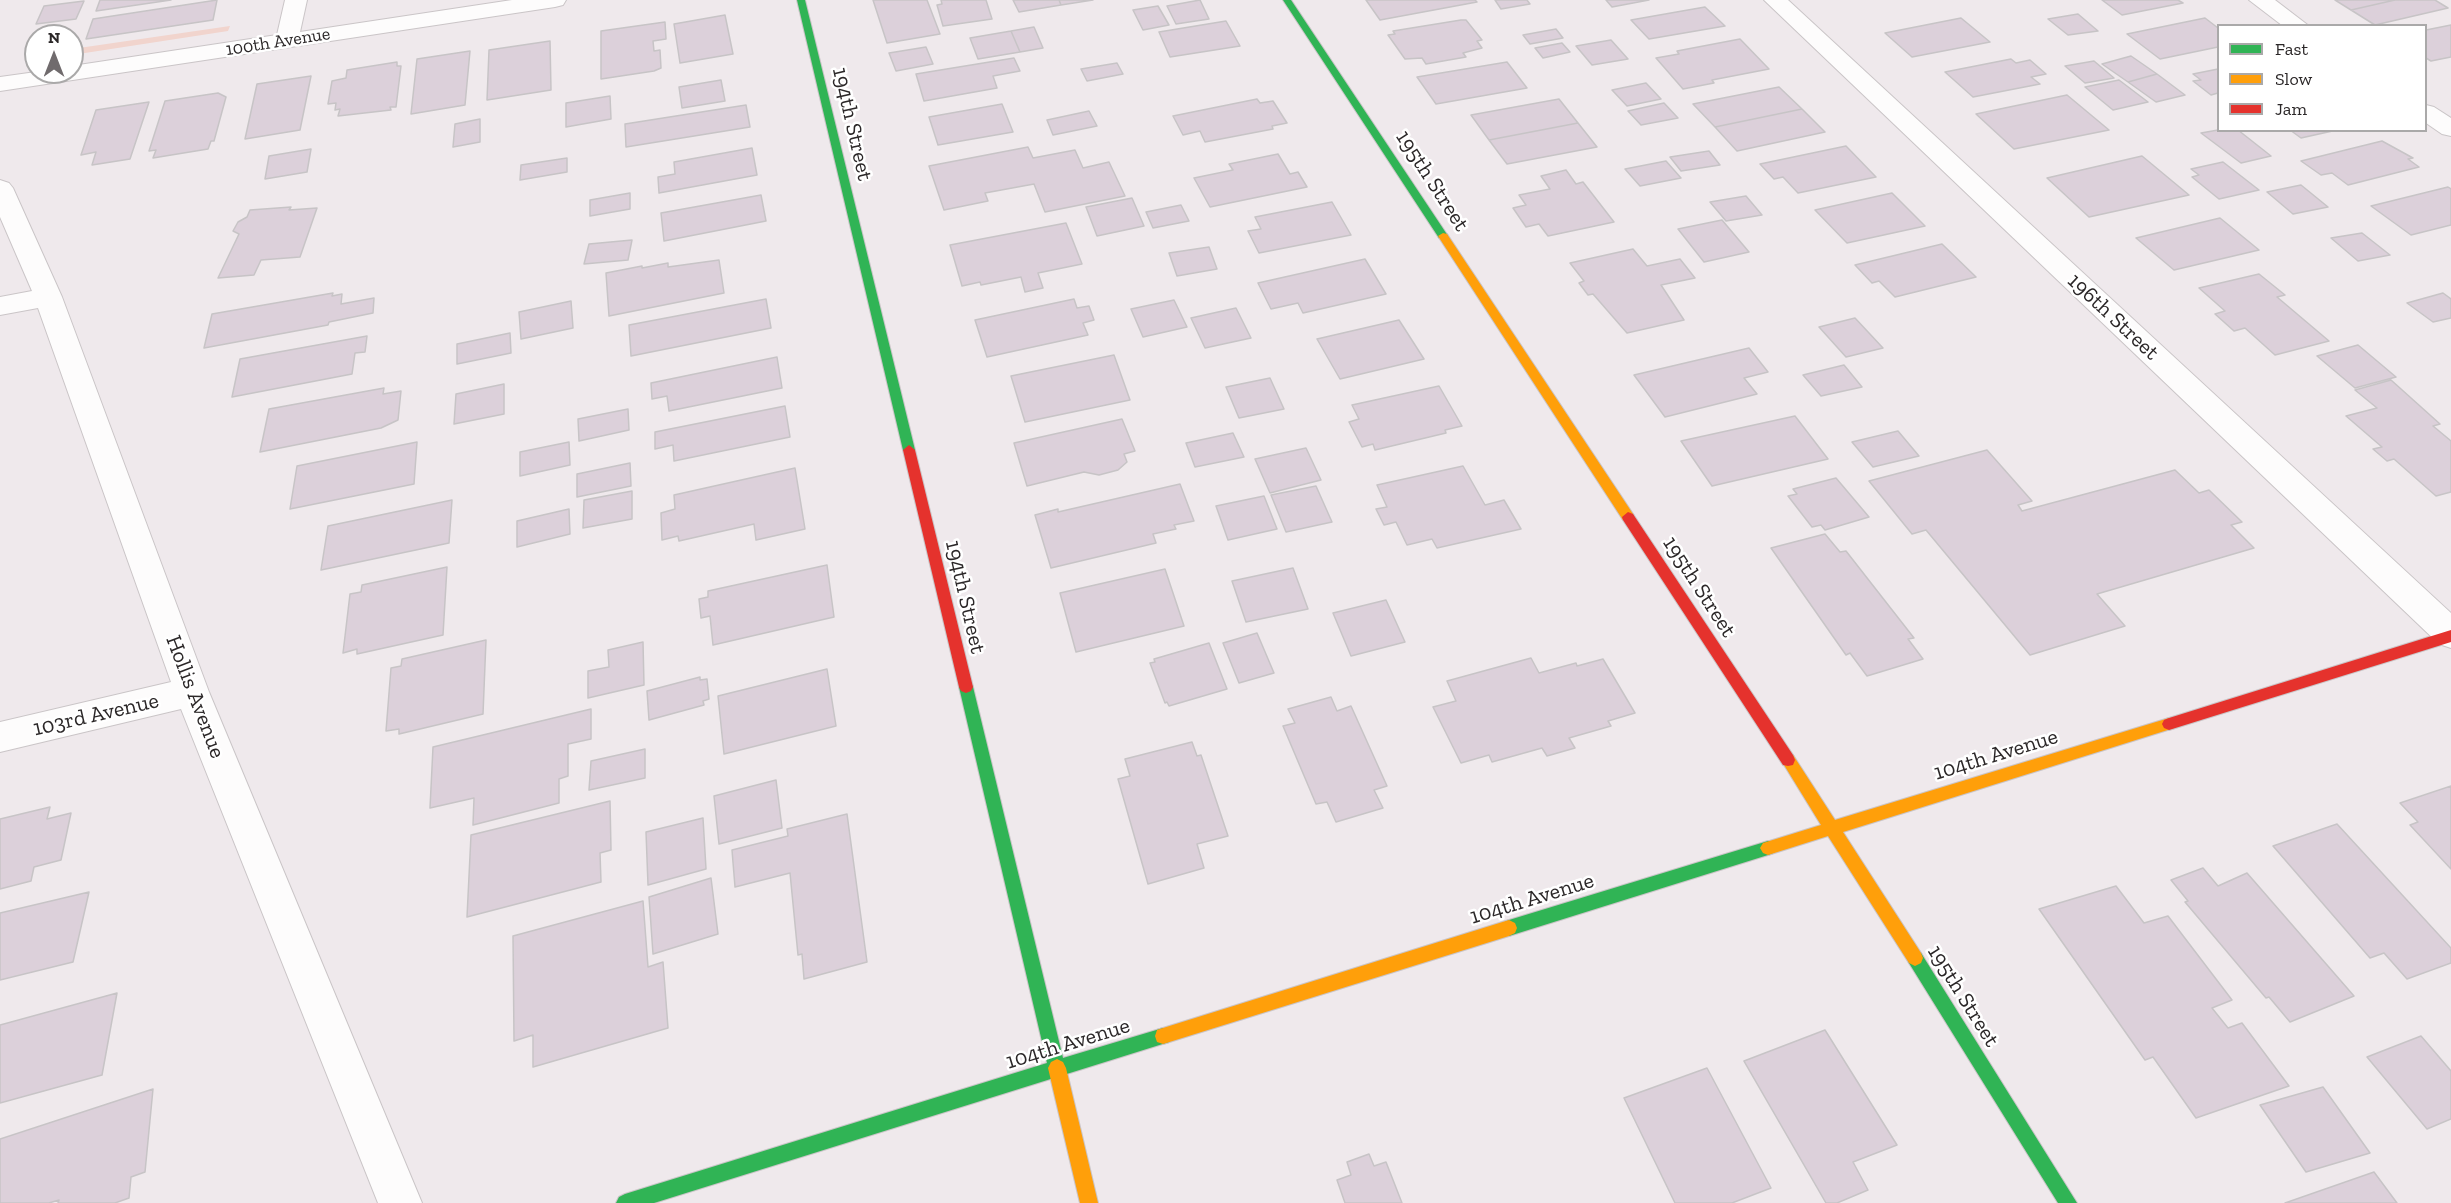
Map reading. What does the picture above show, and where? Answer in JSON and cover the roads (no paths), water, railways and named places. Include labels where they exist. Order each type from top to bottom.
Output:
[{"type":"street","points":[[287,40],[296,0]]},
{"type":"street","name":"100th Avenue","points":[[0,84],[555,0]]},
{"type":"street","name":"194th Street","points":[[801,0],[1089,1203]]},
{"type":"street","name":"195th Street","points":[[1287,0],[1833,828],[2067,1203]]},
{"type":"street","name":"196th Street","points":[[1774,0],[2451,635]]},
{"type":"street","points":[[2260,0],[2295,24]]},
{"type":"street","points":[[2427,112],[2451,129]]},
{"type":"street","name":"Hollis Avenue","points":[[0,188],[48,297],[192,692],[400,1203]]},
{"type":"street","points":[[0,306],[48,297]]},
{"type":"street","name":"104th Avenue","points":[[625,1203],[2451,635]]},
{"type":"street","name":"103rd Avenue","points":[[0,737],[192,692]]}]
